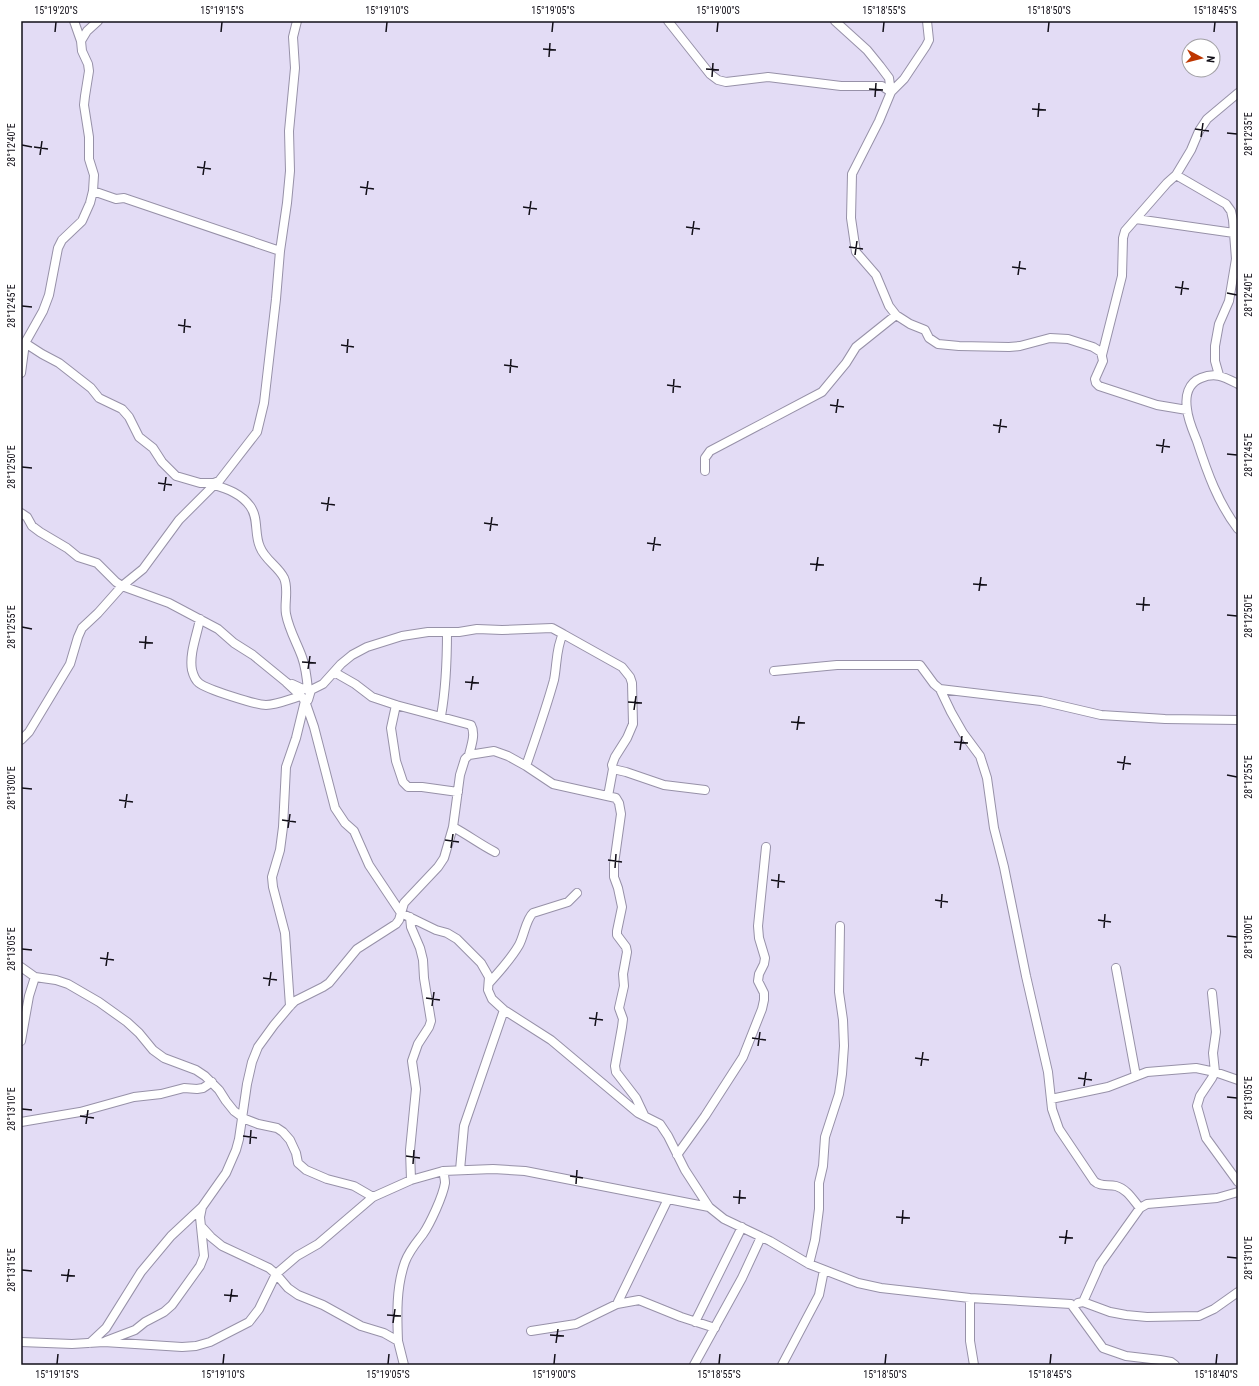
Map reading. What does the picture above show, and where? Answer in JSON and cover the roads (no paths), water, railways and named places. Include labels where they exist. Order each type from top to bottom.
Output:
[{"type":"street","points":[[21,373],[22,356],[25,343],[43,311],[47,300],[58,248],[62,240],[82,221],[90,203],[93,191],[94,175],[89,159],[89,137],[84,105],[89,71],[74,21]]},
{"type":"street","points":[[81,41],[86,31],[98,21]]},
{"type":"street","points":[[21,740],[29,732],[70,664],[82,628],[98,613],[122,586],[143,569],[179,520],[214,484],[219,481],[257,432],[260,422],[276,299],[280,251],[288,203],[290,171],[289,131],[295,68],[294,37],[297,21]]},
{"type":"street","points":[[668,21],[710,74],[718,80],[733,82],[768,77],[841,86],[882,86],[891,92]]},
{"type":"street","points":[[835,21],[863,46],[880,66],[889,78],[891,92]]},
{"type":"street","points":[[927,21],[929,40],[904,79],[891,92],[879,121],[852,174],[851,218],[856,252],[876,275],[889,306],[896,315],[910,324],[925,330],[929,338],[938,344],[1009,347],[1050,338],[1068,339],[1098,349],[1102,355]]},
{"type":"street","points":[[1187,410],[1157,405],[1098,386],[1095,379],[1103,361],[1102,355],[1122,276],[1123,238],[1125,231],[1167,183],[1176,175],[1191,150],[1198,131],[1207,119],[1238,93]]},
{"type":"street","points":[[1176,175],[1226,204],[1231,211],[1236,259],[1229,301],[1218,329],[1215,346],[1215,361],[1220,375]]},
{"type":"street","points":[[93,191],[116,199],[124,198],[280,251]]},
{"type":"street","points":[[1136,219],[1234,233]]},
{"type":"street","points":[[705,471],[705,458],[710,451],[822,392],[846,363],[856,347],[896,315]]},
{"type":"street","points":[[25,343],[59,363],[91,388],[99,398],[117,406],[126,413],[139,437],[156,451],[162,462],[176,476],[200,483],[214,484],[229,489],[250,506],[256,519],[260,549],[284,578],[286,589],[286,615],[295,642],[302,657],[307,675],[309,690],[308,700],[303,698],[263,705],[212,689],[199,683],[193,675],[191,668],[193,650],[200,619]]},
{"type":"street","points":[[1203,377],[1215,361]]},
{"type":"street","points":[[1238,384],[1220,375],[1203,377],[1195,380],[1189,388],[1187,395],[1187,410],[1210,479],[1238,529]]},
{"type":"street","points":[[21,513],[28,517],[32,526],[40,532],[67,548],[78,557],[97,563],[122,586],[159,598],[218,629],[286,682],[303,698],[314,727],[335,808],[345,823],[354,831],[370,865],[402,913],[457,939],[482,963],[489,977],[489,995],[504,1010],[551,1040],[638,1113],[660,1124],[668,1136],[685,1170],[709,1207],[724,1219],[770,1241],[809,1264],[858,1283],[881,1288],[970,1298],[1071,1304],[1083,1302],[1110,1312],[1147,1317],[1199,1316],[1214,1309],[1238,1292]]},
{"type":"street","points":[[286,682],[309,690],[323,684],[352,655],[367,647],[402,636],[428,632],[477,629],[502,630],[552,628],[622,667],[630,677],[632,683],[633,724],[612,765],[613,769],[608,796]]},
{"type":"street","points":[[441,716],[446,693],[447,632]]},
{"type":"street","points":[[526,766],[552,686],[560,640],[563,634]]},
{"type":"street","points":[[774,671],[837,665],[920,665],[934,684],[940,689],[960,728],[980,756],[987,778],[994,828],[1004,867],[1026,976],[1048,1072],[1052,1109],[1059,1129],[1094,1181],[1098,1184],[1116,1186],[1126,1191],[1140,1208]]},
{"type":"street","points":[[90,1343],[106,1328],[141,1272],[171,1236],[202,1207],[232,1160],[239,1140],[246,1084],[252,1062],[258,1048],[274,1025],[295,1001],[329,983],[357,949],[394,926],[399,920],[404,903],[438,867],[444,858],[453,827],[460,775],[465,760],[469,755],[473,728],[471,725],[372,697],[355,684],[334,672]]},
{"type":"street","points":[[940,689],[1042,700],[1101,716],[1238,720]]},
{"type":"street","points":[[290,1006],[285,933],[273,887],[272,877],[280,850],[283,827],[286,767],[296,738],[303,698]]},
{"type":"street","points":[[396,705],[392,728],[396,761],[403,782],[408,787],[458,792]]},
{"type":"street","points":[[469,755],[494,752],[508,756],[526,766],[552,784],[616,798],[619,803],[621,814],[614,864],[614,877],[622,907],[617,935],[626,947],[627,952],[623,974],[624,986],[619,1008],[622,1019],[622,1027],[615,1066],[616,1072],[636,1098],[644,1115]]},
{"type":"street","points":[[613,769],[664,785],[705,790]]},
{"type":"street","points":[[453,827],[495,852]]},
{"type":"street","points":[[677,1155],[705,1116],[743,1057],[762,1009],[764,993],[758,981],[765,958],[758,938],[758,926],[766,847]]},
{"type":"street","points":[[489,983],[505,966],[519,945],[530,916],[533,913],[568,902],[577,893]]},
{"type":"street","points":[[410,917],[411,927],[420,948],[423,960],[424,978],[431,1021],[429,1027],[418,1044],[412,1061],[416,1090],[410,1150],[411,1180]]},
{"type":"street","points":[[809,1264],[815,1240],[819,1209],[819,1183],[823,1166],[825,1137],[839,1094],[842,1074],[844,1046],[843,1020],[839,992],[840,926]]},
{"type":"street","points":[[21,967],[35,977],[56,980],[68,984],[99,1002],[127,1022],[139,1033],[153,1050],[164,1058],[196,1070],[212,1082],[234,1111],[245,1119],[258,1124],[277,1128],[283,1132],[290,1140],[296,1153],[298,1163],[306,1170],[327,1179],[354,1186],[373,1197]]},
{"type":"street","points":[[1116,968],[1136,1076]]},
{"type":"street","points":[[21,1041],[29,996],[35,977]]},
{"type":"street","points":[[1212,993],[1216,1032],[1213,1053],[1215,1072],[1200,1096],[1197,1106],[1206,1138],[1238,1182]]},
{"type":"street","points":[[460,1170],[464,1126],[504,1010]]},
{"type":"street","points":[[1051,1099],[1108,1087],[1146,1072],[1196,1068],[1215,1072],[1238,1080]]},
{"type":"street","points":[[21,1122],[80,1112],[134,1097],[161,1094],[184,1088],[202,1088],[212,1082]]},
{"type":"street","points":[[21,1342],[104,1342],[182,1347],[196,1346],[210,1342],[249,1322],[259,1309],[276,1274],[297,1256],[318,1244],[373,1197],[411,1180],[443,1171],[493,1169],[525,1171],[709,1207]]},
{"type":"street","points":[[404,1365],[398,1341],[397,1318],[400,1283],[405,1262],[413,1246],[423,1234],[430,1222],[444,1188],[445,1182],[443,1171]]},
{"type":"street","points":[[1083,1302],[1100,1264],[1140,1208],[1148,1204],[1217,1198],[1238,1192]]},
{"type":"street","points":[[618,1304],[668,1199]]},
{"type":"street","points":[[104,1342],[135,1330],[145,1322],[164,1312],[172,1305],[190,1282],[204,1256],[200,1217],[202,1207]]},
{"type":"street","points":[[201,1226],[222,1246],[269,1268],[288,1288],[298,1295],[322,1305],[362,1326],[384,1333],[398,1341]]},
{"type":"street","points":[[695,1322],[742,1227]]},
{"type":"street","points":[[694,1365],[742,1278],[761,1237]]},
{"type":"street","points":[[782,1365],[819,1295],[824,1270]]},
{"type":"street","points":[[970,1298],[970,1340],[974,1365]]},
{"type":"street","points":[[531,1331],[576,1324],[618,1304],[633,1300],[639,1300],[695,1322],[715,1328]]},
{"type":"street","points":[[1071,1304],[1103,1348],[1126,1356],[1171,1362],[1175,1365]]}]
